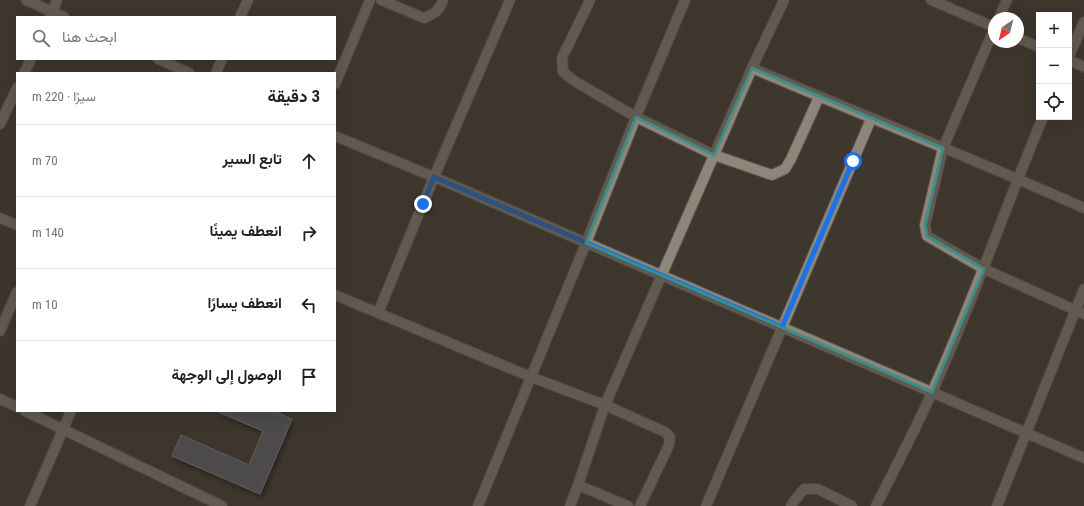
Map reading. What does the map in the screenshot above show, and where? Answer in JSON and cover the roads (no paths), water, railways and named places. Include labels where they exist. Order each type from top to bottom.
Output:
[{"type":"street","points":[[26,0],[51,14],[57,0]]},
{"type":"street","points":[[240,16],[248,0]]},
{"type":"street","points":[[336,82],[370,0]]},
{"type":"street","points":[[382,0],[424,18],[435,13],[442,5],[443,0]]},
{"type":"street","points":[[378,313],[434,177],[510,0]]},
{"type":"street","points":[[590,0],[562,58],[563,72],[576,82],[636,117],[714,155],[772,175],[785,169],[791,160],[820,97]]},
{"type":"street","points":[[478,506],[685,0]]},
{"type":"street","points":[[570,506],[604,405],[752,68],[784,0]]},
{"type":"street","points":[[931,0],[988,25]]},
{"type":"street","points":[[1002,12],[1007,0]]},
{"type":"street","points":[[1072,49],[1084,22]]},
{"type":"street","points":[[1024,41],[1036,46]]},
{"type":"street","points":[[988,42],[943,148],[925,225],[927,236],[984,269],[1079,312]]},
{"type":"street","points":[[24,72],[30,60]]},
{"type":"street","points":[[160,60],[187,72]]},
{"type":"street","points":[[216,72],[222,60]]},
{"type":"street","points":[[1072,61],[1084,67]]},
{"type":"street","points":[[752,68],[871,119],[1018,178],[1084,208]]},
{"type":"street","points":[[0,124],[16,90]]},
{"type":"street","points":[[706,506],[871,119]]},
{"type":"street","points":[[876,506],[932,392],[984,269],[1042,120]]},
{"type":"street","points":[[336,136],[586,242],[1084,458]]},
{"type":"street","points":[[0,218],[16,225]]},
{"type":"street","points":[[997,506],[1079,312],[1084,289]]},
{"type":"street","points":[[0,331],[16,294]]},
{"type":"street","points":[[336,295],[531,377],[604,405],[665,432],[670,436],[670,445],[640,506]]},
{"type":"street","points":[[0,399],[16,407]]},
{"type":"street","points":[[27,412],[222,506]]},
{"type":"street","points":[[30,506],[71,412]]},
{"type":"street","points":[[578,485],[628,506]]},
{"type":"street","points":[[791,506],[804,489],[818,489],[852,506]]}]
